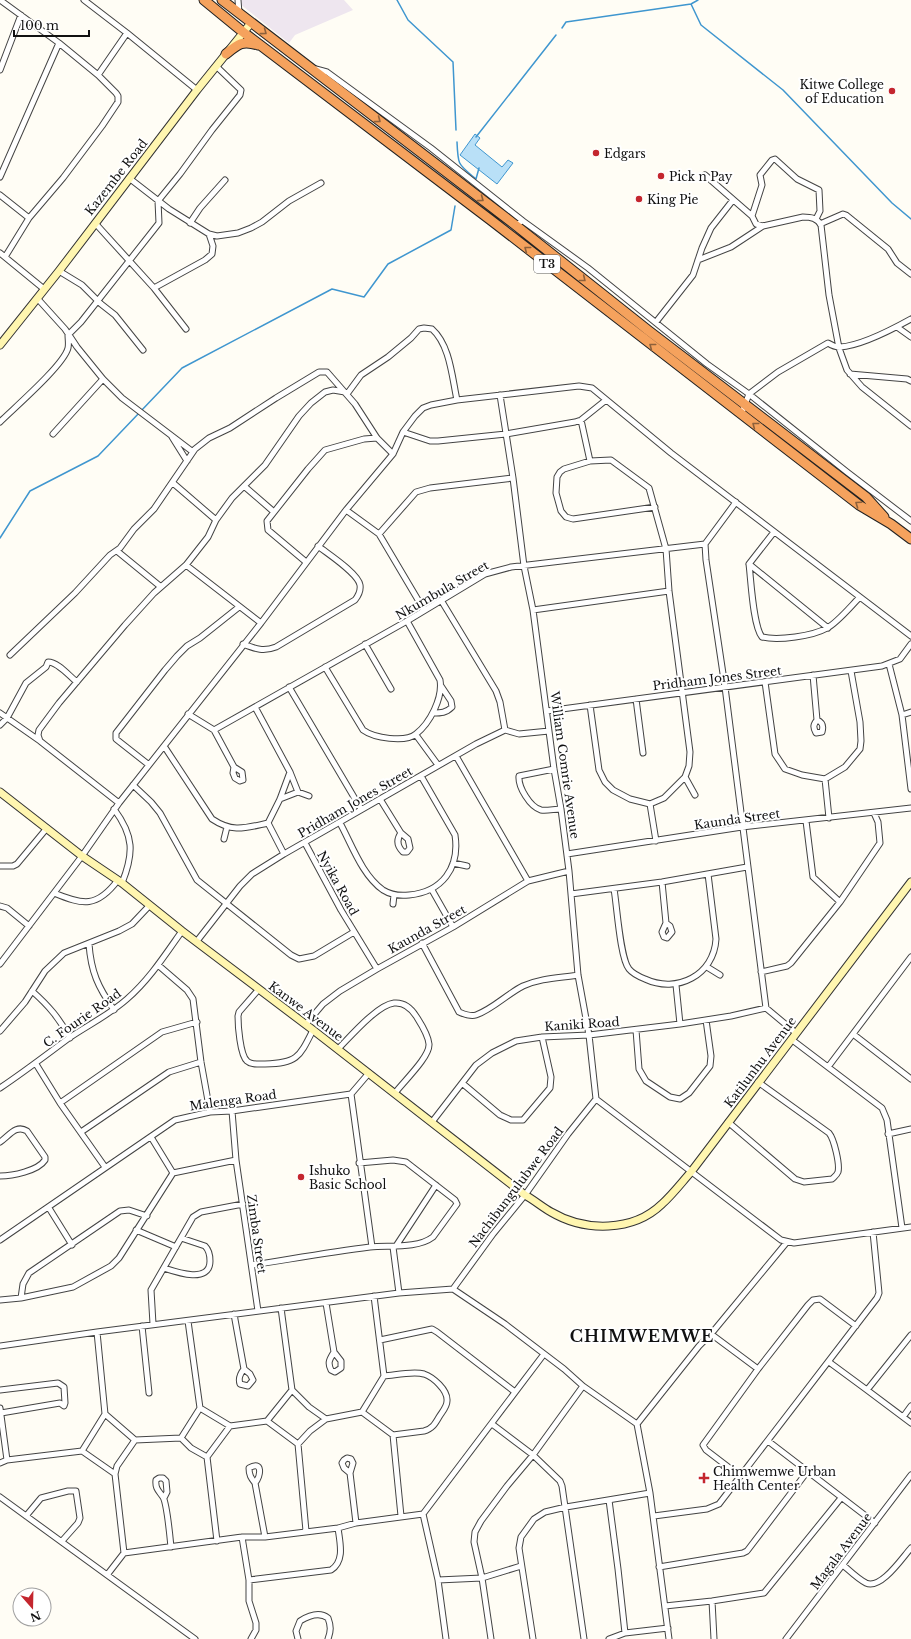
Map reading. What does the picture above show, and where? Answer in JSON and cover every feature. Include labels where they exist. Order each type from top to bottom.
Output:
[{"type":"highway","name":"T3","points":[[204,0],[243,32],[492,221],[741,415],[859,505],[891,524],[911,540]]},
{"type":"highway","name":"T3","points":[[222,0],[866,497],[891,524]]},
{"type":"highway","points":[[231,22],[236,41]]},
{"type":"highway","points":[[226,54],[238,43],[251,43],[263,47]]},
{"type":"main road","name":"Kazembe Road","points":[[0,345],[59,271],[197,90],[251,23]]},
{"type":"main road","name":"Kanwe Avenue","points":[[0,792],[82,856],[120,882],[182,931],[306,1024],[550,1212],[559,1217],[586,1225],[607,1227]]},
{"type":"main road","name":"Katilunhu Avenue","points":[[607,1227],[636,1221],[662,1205],[691,1172],[911,882]]},
{"type":"street","points":[[0,0],[59,42],[98,75],[116,93],[118,102],[63,178],[29,218],[2,255],[44,289]]},
{"type":"street","points":[[84,0],[197,90]]},
{"type":"street","points":[[238,0],[239,14]]},
{"type":"street","points":[[0,70],[21,15]]},
{"type":"street","points":[[98,75],[127,33]]},
{"type":"street","points":[[0,177],[59,42]]},
{"type":"street","points":[[0,422],[33,391],[60,361],[68,348],[68,335],[81,322],[129,260],[146,242],[159,223],[158,201],[240,95],[241,90],[216,66]]},
{"type":"street","points":[[309,67],[327,72],[431,148],[523,220],[588,268],[707,364],[749,394],[911,521]]},
{"type":"street","points":[[752,216],[757,196],[762,185],[760,175],[772,160],[775,159],[797,180],[819,190],[820,211],[816,218]]},
{"type":"street","points":[[705,175],[752,216],[756,224],[763,226]]},
{"type":"street","points":[[129,178],[158,201],[190,223],[209,234],[217,236],[238,233],[251,228],[262,222],[289,202],[321,183]]},
{"type":"street","points":[[190,223],[200,208],[225,180]]},
{"type":"street","points":[[0,195],[29,218]]},
{"type":"street","points":[[656,322],[693,275],[711,228],[733,200]]},
{"type":"street","points":[[820,224],[843,214],[846,215],[888,249],[896,263],[911,274]]},
{"type":"street","points":[[698,260],[731,247],[763,226],[803,217],[816,218]]},
{"type":"street","points":[[816,218],[820,224],[829,295],[839,348],[850,374],[868,392],[911,426]]},
{"type":"street","points":[[514,224],[523,220]]},
{"type":"street","points":[[95,223],[154,288],[186,329]]},
{"type":"street","points":[[154,288],[205,260],[212,254],[213,246],[209,234]]},
{"type":"street","points":[[59,271],[82,285],[115,315],[143,350]]},
{"type":"street","points":[[37,298],[65,329],[68,335],[103,379],[127,403],[193,452]]},
{"type":"street","points":[[741,415],[749,394],[778,372],[828,344],[839,348],[866,340],[897,327],[911,319]]},
{"type":"street","points":[[897,327],[911,337]]},
{"type":"street","points":[[346,393],[361,375],[388,357],[411,338],[419,329],[424,328],[432,329],[441,343],[448,359],[458,400]]},
{"type":"street","points":[[10,655],[117,551],[134,529],[154,509],[193,452],[200,445],[319,372],[327,372],[346,393],[377,438],[393,454]]},
{"type":"street","points":[[850,374],[907,379],[911,381]]},
{"type":"street","points":[[52,434],[103,379]]},
{"type":"street","points":[[0,964],[82,856],[114,809],[261,622],[346,510],[393,454],[403,432],[415,416],[423,408],[431,405],[458,400],[580,386],[592,388],[774,532],[911,636]]},
{"type":"street","points":[[40,741],[38,735],[39,730],[59,703],[125,625],[161,587],[186,565],[208,537],[216,520],[232,498],[265,465],[299,416],[316,398],[326,392],[333,390],[346,393]]},
{"type":"street","name":"William Comrie Avenue","points":[[500,395],[513,478],[524,566],[533,610],[554,769],[561,809],[569,871],[578,974],[589,1034],[596,1099]]},
{"type":"street","points":[[403,432],[430,441],[506,434],[581,420],[606,400]]},
{"type":"street","points":[[581,420],[590,461]]},
{"type":"street","points":[[169,433],[187,461]]},
{"type":"street","points":[[306,562],[268,530],[267,522],[308,469],[325,450],[364,439],[377,438]]},
{"type":"street","points":[[590,705],[599,770],[605,782],[613,790],[630,799],[650,804],[664,798],[685,777],[689,766],[690,752],[669,591],[666,549],[655,507],[649,488],[616,462],[606,460],[590,461],[564,469],[557,477],[556,493],[558,502],[561,511],[566,517],[573,519],[655,507]]},
{"type":"street","points":[[379,534],[416,492],[430,488],[513,478]]},
{"type":"street","points":[[173,482],[216,520]]},
{"type":"street","points":[[244,486],[274,512]]},
{"type":"street","points":[[736,502],[705,544],[766,1008],[793,1036],[828,1067],[882,1108],[887,1120],[902,1228]]},
{"type":"street","points":[[346,510],[379,534],[424,610]]},
{"type":"street","points":[[774,532],[749,564],[753,603],[759,633],[762,637],[777,639],[813,634],[828,628],[859,598]]},
{"type":"street","name":"Nkumbula Street","points":[[214,730],[288,687],[408,621],[485,574],[498,569],[705,544]]},
{"type":"street","points":[[243,644],[260,651],[270,650],[355,600],[359,595],[360,586],[356,576],[318,546]]},
{"type":"street","points":[[117,551],[161,587]]},
{"type":"street","points":[[749,564],[828,628]]},
{"type":"street","points":[[186,565],[239,607],[261,622]]},
{"type":"street","points":[[533,610],[669,591]]},
{"type":"street","points":[[441,600],[496,691],[500,702],[505,730],[519,734],[549,731]]},
{"type":"street","points":[[149,765],[116,739],[116,733],[177,656],[187,646],[200,638],[239,607]]},
{"type":"street","points":[[325,667],[363,730],[370,735],[397,739],[416,735],[433,713],[439,698],[441,686],[440,680],[408,621]]},
{"type":"street","points":[[365,644],[391,689]]},
{"type":"street","points":[[911,644],[900,659],[889,664],[902,715],[910,770],[911,789]]},
{"type":"street","points":[[0,726],[7,718],[26,683],[46,667],[48,662],[55,664],[77,682]]},
{"type":"street","name":"Pridham Jones Street","points":[[547,711],[851,671],[889,664]]},
{"type":"street","points":[[765,682],[775,754],[785,769],[802,775],[825,779],[845,767],[860,749],[862,741],[851,671]]},
{"type":"street","points":[[813,675],[817,720]]},
{"type":"street","points":[[433,713],[442,713],[448,711],[452,707],[451,701],[441,686]]},
{"type":"street","points":[[288,687],[361,809]]},
{"type":"street","points":[[636,699],[643,752]]},
{"type":"street","points":[[255,707],[290,772],[298,792]]},
{"type":"street","points":[[902,715],[911,712]]},
{"type":"street","points":[[0,713],[40,741],[119,803]]},
{"type":"street","points":[[188,714],[214,730],[234,767]]},
{"type":"street","name":"Pridham Jones Street","points":[[196,941],[245,880],[284,854],[340,823],[361,809],[476,744],[505,730]]},
{"type":"street","points":[[416,735],[438,766]]},
{"type":"street","points":[[164,746],[212,819],[227,827],[242,828],[268,823]]},
{"type":"street","points":[[456,756],[528,881]]},
{"type":"street","points":[[554,769],[519,776],[519,782],[530,802],[536,807],[542,810],[561,809]]},
{"type":"street","points":[[268,823],[280,799],[290,772]]},
{"type":"street","points":[[340,823],[368,875],[384,890],[394,895],[414,894],[432,890],[444,878],[453,863],[457,845],[455,835],[421,776]]},
{"type":"street","points":[[685,777],[695,795]]},
{"type":"street","points":[[825,779],[830,818]]},
{"type":"street","points":[[133,785],[160,813],[196,880],[291,955],[299,959],[314,956],[354,932]]},
{"type":"street","points":[[280,799],[298,792],[308,796]]},
{"type":"street","points":[[380,799],[400,833]]},
{"type":"street","points":[[650,804],[656,841]]},
{"type":"street","name":"Kaunda Street","points":[[567,854],[742,827],[911,808]]},
{"type":"street","points":[[54,893],[79,902],[89,902],[106,894],[120,882],[129,866],[130,841],[126,828],[114,809]]},
{"type":"street","points":[[761,972],[787,966],[791,963],[840,902],[880,843],[880,833],[874,813]]},
{"type":"street","points":[[806,820],[813,877],[840,902]]},
{"type":"street","points":[[268,823],[284,854]]},
{"type":"street","points":[[224,839],[227,827]]},
{"type":"street","points":[[0,866],[13,866],[17,864],[47,828]]},
{"type":"street","name":"Nyika Road","points":[[305,843],[354,932],[377,969]]},
{"type":"street","points":[[453,863],[467,866]]},
{"type":"street","points":[[571,894],[662,882],[747,868]]},
{"type":"street","name":"Kaunda Street","points":[[306,1024],[323,1004],[340,991],[453,927],[528,881],[569,871]]},
{"type":"street","points":[[614,889],[624,958],[630,970],[638,976],[657,983],[676,984],[685,981],[706,967],[713,956],[716,939],[708,874]]},
{"type":"street","points":[[662,882],[666,922]]},
{"type":"street","points":[[432,890],[453,927]]},
{"type":"street","points":[[393,904],[394,895]]},
{"type":"street","points":[[0,1031],[32,991],[45,971],[64,953],[119,932],[132,924],[150,905]]},
{"type":"street","points":[[0,906],[7,908],[29,926]]},
{"type":"street","name":"C. Fourie Road","points":[[0,1088],[36,1064],[70,1038],[114,1010],[139,988],[158,965],[182,931]]},
{"type":"street","points":[[89,944],[90,963],[96,981],[114,1010]]},
{"type":"street","points":[[422,944],[458,1012],[469,1016],[475,1016],[495,1005],[510,994],[537,981],[578,974]]},
{"type":"street","points":[[828,1067],[911,957]]},
{"type":"street","points":[[158,965],[191,995],[197,1022],[201,1062],[210,1112]]},
{"type":"street","points":[[706,967],[720,975]]},
{"type":"street","points":[[676,984],[680,1024]]},
{"type":"street","points":[[258,989],[239,1012],[238,1016],[240,1040],[244,1058],[247,1062],[252,1064],[265,1064],[286,1062],[296,1058],[304,1049],[313,1030]]},
{"type":"street","points":[[32,991],[51,1008],[59,1018],[70,1038]]},
{"type":"street","points":[[338,1049],[374,1014],[386,1006],[393,1003],[402,1003],[408,1006],[423,1029],[429,1044],[428,1051],[395,1093]]},
{"type":"street","name":"Kaniki Road","points":[[432,1122],[476,1065],[492,1053],[516,1041],[542,1037],[636,1030],[706,1020],[766,1008]]},
{"type":"street","points":[[636,1030],[639,1069],[646,1081],[670,1096],[680,1098],[689,1093],[710,1066],[711,1056],[706,1020]]},
{"type":"street","points":[[60,1103],[162,1032],[197,1022]]},
{"type":"street","points":[[853,1034],[911,1079]]},
{"type":"street","points":[[462,1083],[500,1115],[511,1120],[523,1120],[550,1088],[551,1078],[542,1037]]},
{"type":"street","points":[[81,1132],[169,1072],[201,1062]]},
{"type":"street","points":[[36,1064],[60,1103],[105,1167]]},
{"type":"street","points":[[368,1073],[351,1094],[359,1163],[372,1247]]},
{"type":"street","points":[[728,1122],[794,1179],[804,1182],[832,1179],[836,1176],[838,1171],[834,1142],[829,1133],[758,1082]]},
{"type":"street","name":"Malenga Road","points":[[0,1240],[49,1208],[105,1167],[175,1120],[210,1112],[232,1111],[351,1094]]},
{"type":"street","points":[[596,1099],[781,1240],[794,1243],[911,1227]]},
{"type":"street","name":"Nachibungulubwe Road","points":[[453,1289],[493,1234],[526,1194],[568,1134],[596,1099]]},
{"type":"street","name":"Zimba Street","points":[[232,1111],[236,1160],[258,1311]]},
{"type":"street","points":[[0,1142],[18,1128],[23,1128],[27,1131],[45,1157],[45,1160],[39,1165],[19,1175],[0,1176]]},
{"type":"street","points":[[888,1134],[911,1129]]},
{"type":"street","points":[[151,1137],[173,1173]]},
{"type":"street","points":[[0,1300],[21,1298],[73,1287],[111,1266],[119,1258],[136,1230],[147,1216],[173,1173],[236,1160]]},
{"type":"street","points":[[252,1265],[372,1247],[395,1246],[428,1241],[433,1237],[457,1204],[455,1200],[406,1162],[359,1163]]},
{"type":"street","points":[[399,1293],[395,1246],[436,1185]]},
{"type":"street","points":[[153,1324],[151,1290],[193,1217],[201,1212],[243,1204]]},
{"type":"street","points":[[49,1208],[72,1245]]},
{"type":"street","points":[[21,1298],[23,1284],[29,1273],[120,1211],[129,1210],[147,1216]]},
{"type":"street","points":[[136,1230],[176,1247]]},
{"type":"street","points":[[654,1516],[714,1507],[719,1504],[829,1362],[879,1293],[872,1232]]},
{"type":"street","points":[[164,1268],[193,1275],[203,1273],[209,1267],[209,1252],[205,1246],[181,1238]]},
{"type":"street","points":[[637,1424],[699,1346],[711,1334],[787,1242]]},
{"type":"street","points":[[0,1346],[153,1324],[188,1321],[374,1296],[453,1289],[505,1324],[564,1369],[583,1386],[637,1424],[654,1516],[659,1567],[670,1639]]},
{"type":"street","points":[[362,1412],[384,1376],[374,1296]]},
{"type":"street","points":[[740,1476],[706,1450],[703,1444],[758,1369],[813,1300],[820,1299],[856,1326]]},
{"type":"street","points":[[326,1303],[334,1352]]},
{"type":"street","points":[[281,1308],[292,1390],[309,1407],[326,1418]]},
{"type":"street","points":[[234,1314],[244,1369]]},
{"type":"street","points":[[181,1438],[200,1408],[188,1321]]},
{"type":"street","points":[[142,1326],[149,1393]]},
{"type":"street","points":[[380,1340],[432,1329],[515,1392]]},
{"type":"street","points":[[82,1451],[105,1414],[97,1332]]},
{"type":"street","points":[[711,1334],[758,1369]]},
{"type":"street","points":[[867,1390],[911,1335]]},
{"type":"street","points":[[124,1553],[242,1537],[265,1537],[338,1528],[356,1523],[423,1514],[544,1354]]},
{"type":"street","points":[[829,1362],[911,1423]]},
{"type":"street","points":[[306,1531],[298,1444],[310,1431],[326,1418],[362,1412],[393,1435],[428,1430],[433,1426],[446,1406],[448,1400],[442,1388],[425,1375],[418,1373],[384,1376]]},
{"type":"street","points":[[0,1390],[58,1383],[64,1387],[64,1406],[60,1404],[0,1410],[8,1460]]},
{"type":"street","points":[[491,1639],[482,1578],[474,1542],[475,1532],[481,1521],[507,1486],[533,1455],[583,1386]]},
{"type":"street","points":[[200,1408],[230,1426],[267,1421],[292,1390]]},
{"type":"street","points":[[903,1417],[911,1406]]},
{"type":"street","points":[[105,1414],[135,1440],[181,1438],[191,1448],[207,1457]]},
{"type":"street","points":[[267,1421],[298,1444]]},
{"type":"street","points":[[492,1424],[533,1455],[560,1481],[564,1491],[584,1639]]},
{"type":"street","points":[[217,1541],[207,1457],[230,1426]]},
{"type":"street","points":[[393,1435],[401,1516]]},
{"type":"street","points":[[107,1575],[124,1553],[115,1474],[117,1466],[135,1440]]},
{"type":"street","points":[[768,1441],[874,1523]]},
{"type":"street","points":[[0,1464],[8,1460],[82,1451],[115,1474]]},
{"type":"street","points":[[659,1567],[744,1554],[807,1472]]},
{"type":"street","points":[[350,1474],[356,1523]]},
{"type":"street","name":"Magala Avenue","points":[[786,1639],[911,1475]]},
{"type":"street","points":[[255,1483],[265,1537]]},
{"type":"street","points":[[26,1516],[41,1498],[68,1491],[76,1491],[80,1518],[78,1523],[62,1541]]},
{"type":"street","points":[[533,1639],[521,1566],[519,1542],[534,1519],[545,1512],[566,1507],[650,1493]]},
{"type":"street","points":[[0,1497],[195,1639]]},
{"type":"street","points":[[164,1498],[171,1547]]},
{"type":"street","points":[[665,1606],[764,1593],[841,1498]]},
{"type":"street","points":[[609,1500],[625,1633]]},
{"type":"street","points":[[423,1514],[438,1580],[446,1639]]},
{"type":"street","points":[[249,1580],[331,1570],[339,1563],[341,1556],[338,1528]]},
{"type":"street","points":[[242,1537],[249,1580],[250,1601],[256,1623],[256,1630],[251,1639]]},
{"type":"street","points":[[843,1565],[866,1583],[872,1584],[884,1578],[911,1548]]},
{"type":"street","points":[[438,1580],[482,1578],[521,1566]]},
{"type":"street","points":[[712,1601],[714,1639]]},
{"type":"street","points":[[298,1639],[296,1631],[300,1621],[309,1616],[320,1614],[328,1618],[330,1623],[331,1633],[328,1639]]},
{"type":"street","points":[[609,1639],[625,1633],[668,1628]]},
{"type":"shaded area","points":[[235,0],[344,0],[353,10],[295,35],[289,43]]},
{"type":"water","points":[[475,134],[480,138],[475,145],[502,167],[508,160],[513,163],[497,184],[460,155]]},
{"type":"waterway","points":[[397,0],[408,20],[453,62],[456,130]]},
{"type":"waterway","points":[[562,28],[566,22],[691,4],[698,0]]},
{"type":"waterway","points":[[691,4],[701,25],[783,90],[892,203],[911,219]]},
{"type":"waterway","points":[[476,137],[556,35]]},
{"type":"waterway","points":[[457,142],[458,156],[462,167],[476,179],[479,168]]},
{"type":"waterway","points":[[0,538],[30,491],[98,456],[182,368],[332,289],[364,297],[388,264],[451,230],[455,206]]},
{"type":"place","name":"Kitwe College of Education","points":[[892,91]]},
{"type":"place","name":"Edgars","points":[[596,153]]},
{"type":"place","name":"Pick n Pay","points":[[661,176]]},
{"type":"place","name":"King Pie","points":[[639,199]]},
{"type":"place","name":"Ishuko Basic School","points":[[301,1177]]},
{"type":"place","name":"Chimwemwe Urban Health Center","points":[[704,1478]]},
{"type":"district","name":"CHIMWEMWE","points":[[642,1336]]}]
